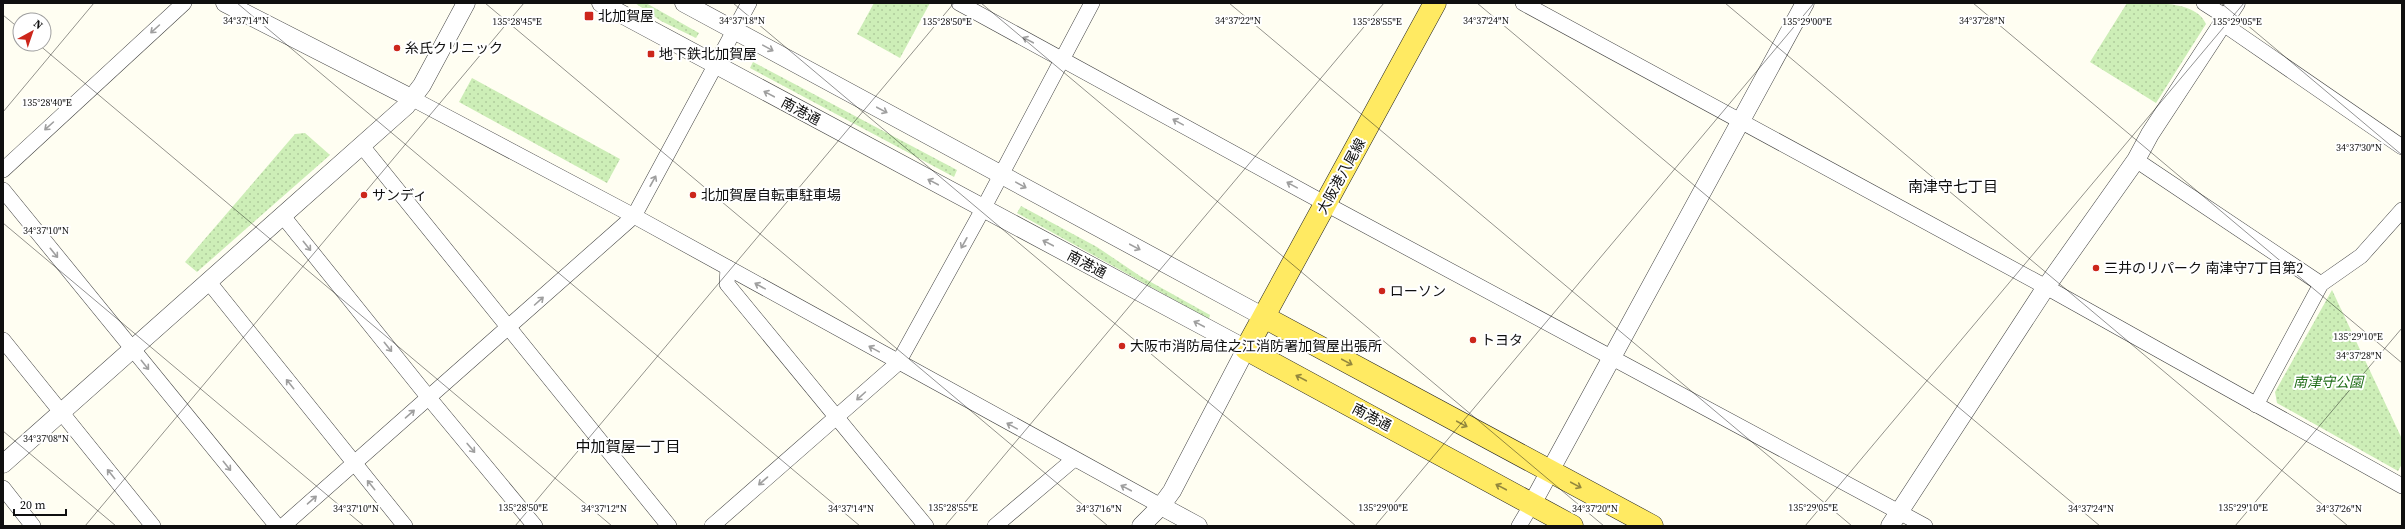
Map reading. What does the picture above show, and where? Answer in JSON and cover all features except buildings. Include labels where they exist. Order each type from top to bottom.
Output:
[{"type":"main road","name":"大阪港八尾線","points":[[1246,349],[1435,3]]},
{"type":"main road","points":[[1264,317],[1652,526]]},
{"type":"main road","name":"南港通","points":[[1246,349],[1572,526]]},
{"type":"street","points":[[3,170],[184,3]]},
{"type":"street","points":[[225,3],[413,99],[634,216],[1073,460],[1198,526]]},
{"type":"street","points":[[3,464],[131,348],[362,146],[413,99],[466,3]]},
{"type":"street","name":"南港通","points":[[601,3],[1246,349]]},
{"type":"street","points":[[684,3],[1264,317]]},
{"type":"street","points":[[283,526],[634,216],[749,3]]},
{"type":"street","points":[[959,3],[1326,204],[1612,357],[1894,519],[1925,526]]},
{"type":"street","points":[[712,526],[898,362],[983,209],[1092,3]]},
{"type":"street","points":[[1523,3],[2046,287],[2402,486]]},
{"type":"street","points":[[1519,526],[1805,3]]},
{"type":"street","points":[[2204,3],[2228,15],[2402,147]]},
{"type":"street","points":[[1894,519],[2046,287],[2136,160],[2150,134],[2228,15]]},
{"type":"street","points":[[362,146],[510,327],[669,526]]},
{"type":"street","points":[[2136,160],[2322,284]]},
{"type":"street","points":[[3,190],[277,526]]},
{"type":"street","points":[[2256,405],[2322,284],[2361,256],[2402,210]]},
{"type":"street","points":[[282,216],[535,526]]},
{"type":"street","points":[[728,268],[727,284],[926,526]]},
{"type":"street","points":[[208,281],[405,526]]},
{"type":"street","points":[[3,340],[153,526]]},
{"type":"street","points":[[1141,526],[1161,506],[1172,491],[1246,349]]},
{"type":"street","points":[[995,526],[1073,460]]},
{"type":"street","points":[[3,488],[33,526]]},
{"type":"green space","points":[[635,3],[646,3],[699,33],[696,38],[661,21]]},
{"type":"green space","points":[[874,3],[930,3],[900,58],[857,34]]},
{"type":"green space","points":[[2127,3],[2172,4],[2193,11],[2201,16],[2206,24],[2156,103],[2090,62]]},
{"type":"green space","points":[[753,62],[957,170],[954,177],[750,68]]},
{"type":"green space","points":[[472,78],[620,159],[607,183],[459,102]]},
{"type":"green space","points":[[305,133],[330,155],[197,272],[185,262],[295,134]]},
{"type":"green space","points":[[1021,206],[1097,247],[1140,276],[1210,315],[1209,319],[1017,213]]},
{"type":"green space","name":"南津守公園","points":[[2332,290],[2402,439],[2402,464],[2398,471],[2277,403],[2275,392]]},
{"type":"place","name":"北加賀屋","points":[[589,16]]},
{"type":"place","name":"糸氏クリニック","points":[[397,48]]},
{"type":"place","name":"地下鉄北加賀屋","points":[[651,54]]},
{"type":"place","name":"サンディ","points":[[364,195]]},
{"type":"place","name":"北加賀屋自転車駐車場","points":[[693,195]]},
{"type":"place","name":"三井のリパーク 南津守7丁目第2","points":[[2096,268]]},
{"type":"place","name":"ローソン","points":[[1382,291]]},
{"type":"place","name":"トヨタ","points":[[1473,340]]},
{"type":"place","name":"大阪市消防局住之江消防署加賀屋出張所","points":[[1122,346]]},
{"type":"district","name":"南津守七丁目","points":[[1953,187]]},
{"type":"district","name":"中加賀屋一丁目","points":[[628,447]]}]
